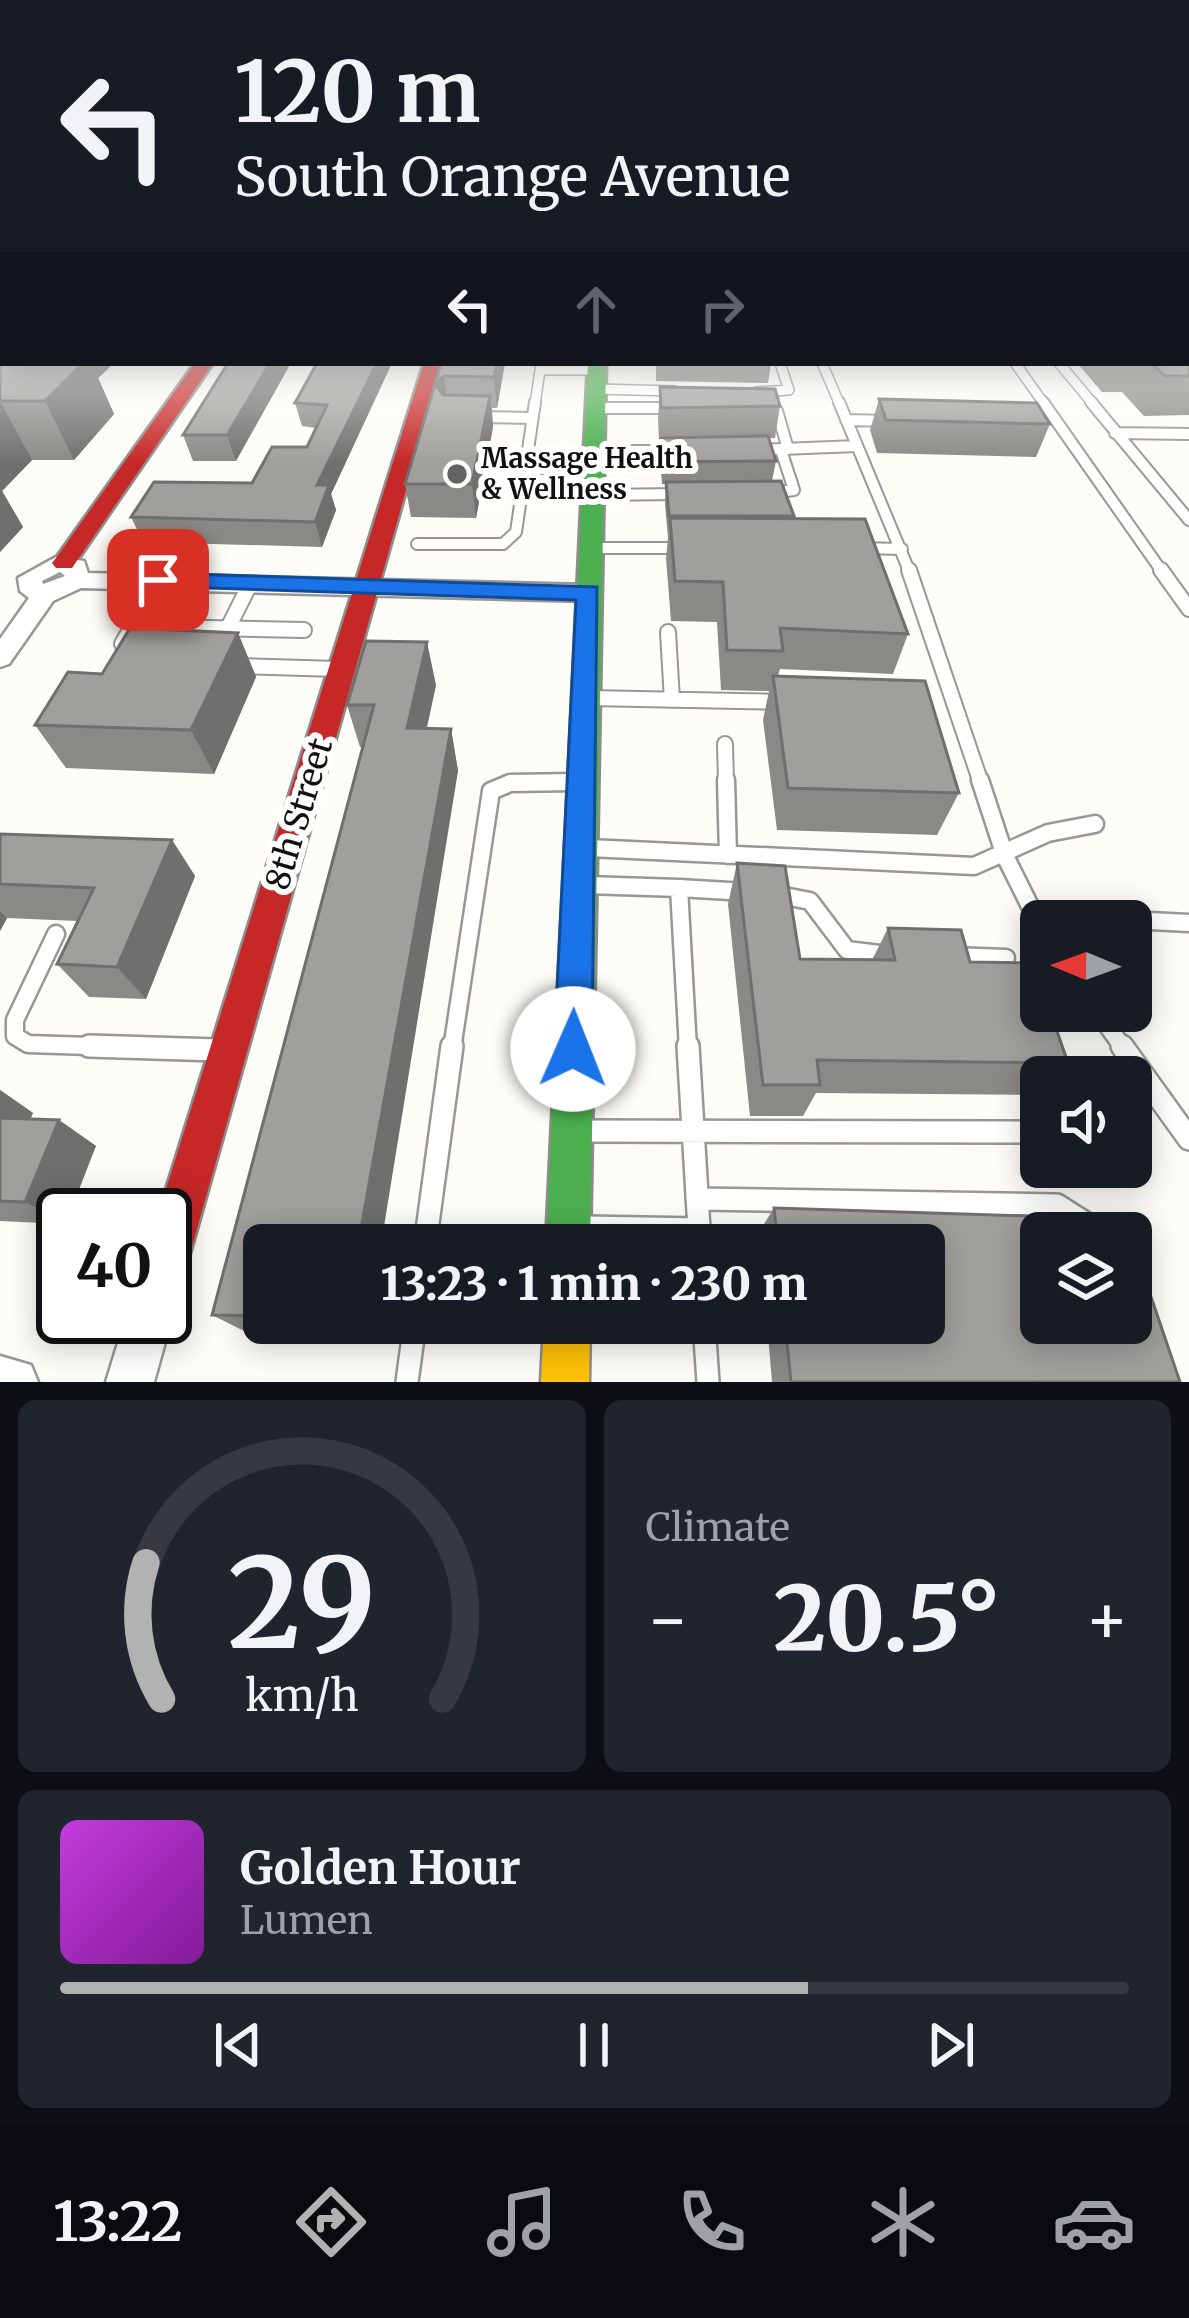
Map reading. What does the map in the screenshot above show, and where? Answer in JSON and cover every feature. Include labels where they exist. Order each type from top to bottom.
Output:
[{"type":"street","points":[[70,571],[202,366]]},
{"type":"street","name":"8th Street","points":[[187,1188],[432,366]]},
{"type":"street","points":[[569,1224],[596,383]]},
{"type":"street","points":[[0,577],[37,586],[70,571],[250,584],[589,593]]},
{"type":"street","points":[[0,658],[37,586]]},
{"type":"street","points":[[130,1382],[141,1344]]},
{"type":"street","points":[[565,1382],[566,1344]]},
{"type":"street","points":[[0,1379],[14,1382]]},
{"type":"lane","points":[[741,392],[789,390],[781,366]]},
{"type":"lane","points":[[823,366],[902,549],[1005,856],[1027,900]]},
{"type":"lane","points":[[1017,366],[1189,609]]},
{"type":"lane","points":[[1061,366],[1189,520]]},
{"type":"lane","points":[[417,544],[509,541],[526,468],[540,367],[681,409]]},
{"type":"lane","points":[[596,383],[697,391]]},
{"type":"lane","points":[[746,409],[777,411],[794,490],[764,493]]},
{"type":"lane","points":[[469,418],[531,418]]},
{"type":"lane","points":[[846,420],[894,422]]},
{"type":"lane","points":[[1036,425],[1060,426]]},
{"type":"lane","points":[[1115,433],[1189,434]]},
{"type":"lane","points":[[734,450],[857,446]]},
{"type":"lane","points":[[592,472],[687,451]]},
{"type":"lane","points":[[526,468],[592,472],[699,494]]},
{"type":"lane","points":[[590,548],[704,548]]},
{"type":"lane","points":[[841,548],[902,549]]},
{"type":"lane","points":[[116,660],[158,580]]},
{"type":"lane","points":[[228,628],[250,584]]},
{"type":"lane","points":[[161,627],[304,630]]},
{"type":"lane","points":[[668,632],[672,700]]},
{"type":"lane","points":[[219,666],[341,669]]},
{"type":"lane","points":[[584,698],[805,703]]},
{"type":"lane","points":[[725,744],[728,855]]},
{"type":"lane","points":[[428,1224],[485,804],[490,790],[510,783],[580,782]]},
{"type":"lane","points":[[578,848],[974,866],[1005,856],[1050,829],[1095,824]]},
{"type":"lane","points":[[577,885],[800,895],[847,950],[911,955]]},
{"type":"lane","points":[[680,888],[699,1224]]},
{"type":"lane","points":[[1152,922],[1189,922]]},
{"type":"lane","points":[[56,934],[15,1020],[15,1036],[28,1043],[228,1051]]},
{"type":"lane","points":[[935,956],[1006,958]]},
{"type":"lane","points":[[1112,1032],[1189,1139]]},
{"type":"lane","points":[[571,1131],[1020,1132]]},
{"type":"lane","points":[[698,1199],[1057,1205],[1068,1212]]},
{"type":"lane","points":[[406,1382],[412,1344]]},
{"type":"lane","points":[[705,1344],[708,1382]]},
{"type":"building","points":[[0,366],[80,366],[45,401],[0,401]]},
{"type":"building","points":[[226,366],[268,366],[227,435],[183,435]]},
{"type":"building","points":[[315,366],[376,366],[317,485],[329,485],[315,522],[131,517],[154,482],[252,483],[272,447],[307,447],[327,405],[295,403]]},
{"type":"building","points":[[440,366],[496,366],[494,377],[444,376],[435,384]]},
{"type":"building","points":[[1154,366],[1189,366],[1189,376],[1165,376]]},
{"type":"building","points":[[435,384],[443,395],[490,396],[472,484],[405,484]]},
{"type":"building","points":[[660,387],[775,389],[780,406],[661,408]]},
{"type":"building","points":[[879,399],[1037,403],[1050,424],[886,420]]},
{"type":"building","points":[[768,436],[776,461],[664,462],[661,438]]},
{"type":"building","points":[[781,481],[794,516],[669,516],[666,482]]},
{"type":"building","points":[[670,518],[865,519],[908,634],[780,628],[783,651],[727,650],[723,582],[675,581]]},
{"type":"building","points":[[130,628],[238,633],[191,730],[35,725],[68,672],[102,674]]},
{"type":"building","points":[[366,641],[427,642],[407,728],[451,729],[362,1224],[243,1224],[243,1316],[212,1315],[374,705],[347,705]]},
{"type":"building","points":[[773,676],[925,681],[959,793],[788,788]]},
{"type":"building","points":[[0,834],[172,840],[117,967],[57,964],[94,888],[0,884]]},
{"type":"building","points":[[737,863],[785,866],[800,959],[895,960],[888,928],[961,930],[970,962],[1020,963],[1020,1032],[1057,1032],[1066,1056],[1020,1056],[1020,1062],[817,1060],[820,1085],[763,1085]]},
{"type":"building","points":[[0,1118],[59,1120],[25,1202],[0,1201]]},
{"type":"building","points":[[774,1208],[1020,1216],[1020,1344],[1152,1344],[1152,1300],[1180,1382],[791,1382],[787,1344],[945,1344],[945,1224],[776,1224]]},
{"type":"traffic: fast","points":[[569,1224],[597,366]]},
{"type":"traffic: slow","points":[[565,1382],[566,1344]]},
{"type":"traffic: jam","points":[[64,563],[202,366]]},
{"type":"traffic: jam","points":[[188,1188],[432,366]]},
{"type":"place","name":"Massage Health & Wellness","points":[[457,474]]},
{"type":"route","points":[[158,580],[589,593],[573,1049]]}]
